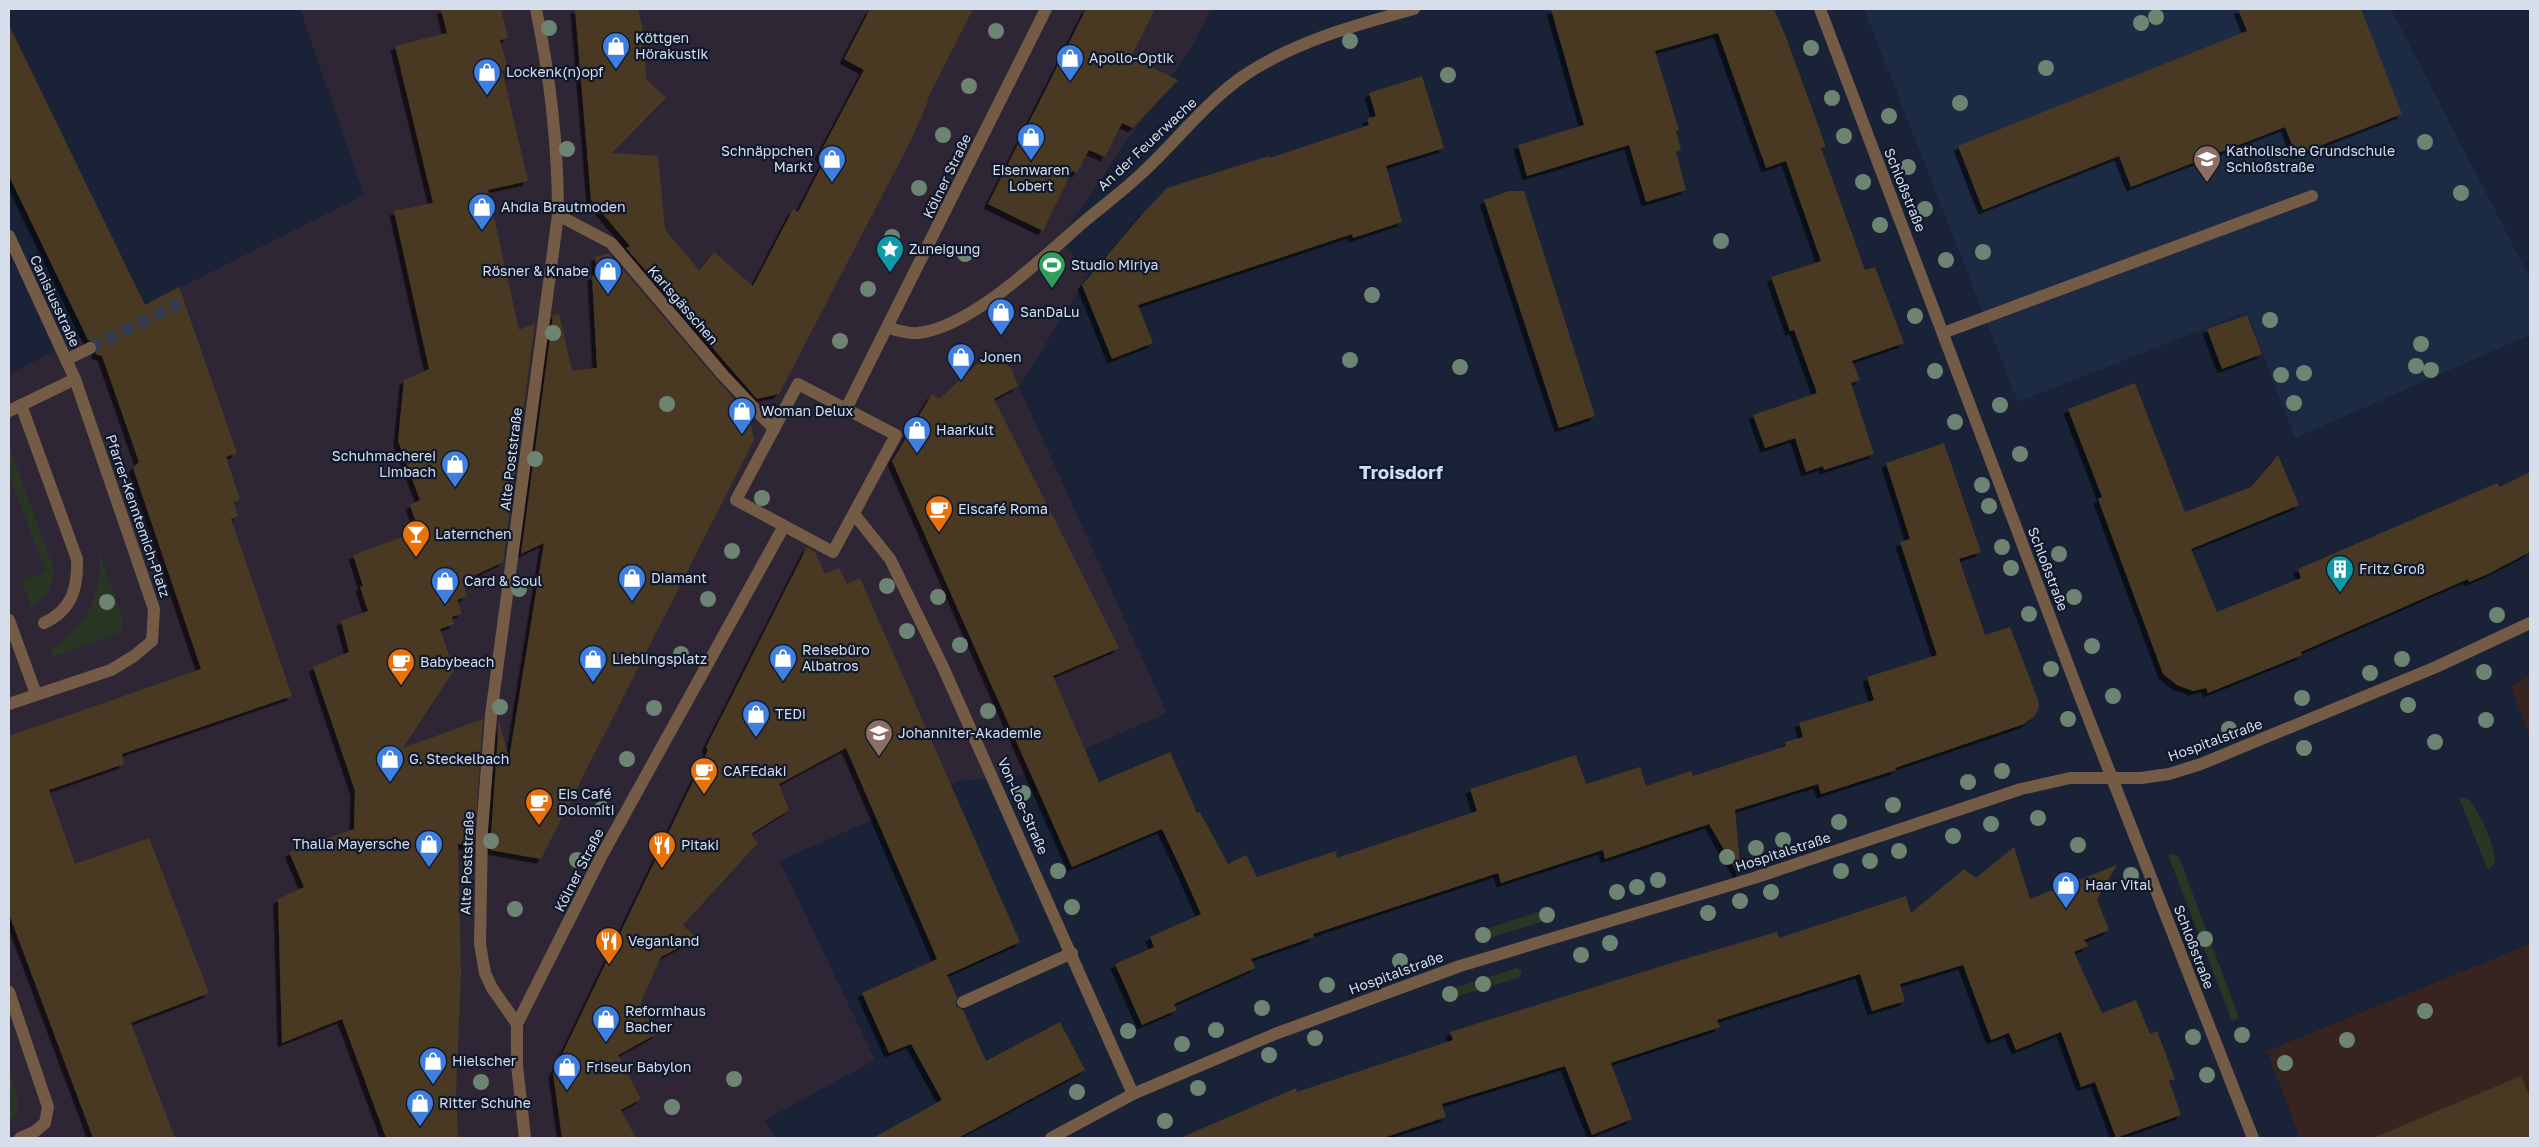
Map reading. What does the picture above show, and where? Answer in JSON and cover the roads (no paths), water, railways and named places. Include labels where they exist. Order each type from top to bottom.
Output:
[{"type":"street","name":"Alte Poststraße","points":[[517,1024],[492,988],[485,973],[480,944],[482,831],[491,715],[558,216],[558,188],[545,50],[536,9]]},
{"type":"street","name":"Kölner Straße","points":[[846,409],[1046,9]]},
{"type":"street","name":"An der Feuerwache","points":[[888,328],[917,333],[944,325],[975,310],[1052,252],[1141,174],[1187,126],[1242,77],[1284,54],[1344,28],[1414,9]]},
{"type":"street","name":"Schloßstraße","points":[[1820,9],[2112,777],[2253,1138]]},
{"type":"street","points":[[1943,333],[2312,196]]},
{"type":"street","name":"Karlsgässchen","points":[[558,216],[611,243],[723,375],[774,429]]},
{"type":"street","name":"Canisiusstraße","points":[[9,236],[74,379]]},
{"type":"street","points":[[66,360],[90,348]]},
{"type":"street","points":[[9,411],[74,379]]},
{"type":"street","name":"Pfarrer-Kenntemich-Platz","points":[[9,704],[111,670],[134,656],[152,641],[154,609],[74,379]]},
{"type":"street","points":[[798,384],[846,409],[896,435],[833,552],[736,500],[798,384]]},
{"type":"street","points":[[21,405],[77,559],[78,577],[74,593],[67,607],[57,617],[44,623]]},
{"type":"street","name":"Von-Loe-Straße","points":[[854,514],[890,559],[942,665],[1134,1094]]},
{"type":"street","name":"Kölner Straße","points":[[525,1138],[518,1074],[517,1024],[602,855],[784,526]]},
{"type":"street","points":[[9,620],[36,694]]},
{"type":"street","name":"Hospitalstraße","points":[[1051,1138],[1134,1094],[1275,1034],[1460,966],[1754,878],[2021,789],[2070,778],[2140,778],[2169,774],[2201,764],[2436,667],[2530,622]]},
{"type":"street","points":[[963,1002],[1072,952]]},
{"type":"street","points":[[9,992],[48,1107],[45,1123],[34,1132],[20,1138]]},
{"type":"tunnel","points":[[90,348],[180,303]]},
{"type":"place","name":"Köttgen Hörakustik","points":[[616,70]]},
{"type":"place","name":"Apollo-Optik","points":[[1070,82]]},
{"type":"place","name":"Lockenk(n)opf","points":[[487,96]]},
{"type":"place","name":"Eisenwaren Lobert","points":[[1031,161]]},
{"type":"place","name":"Schnäppchen Markt","points":[[832,183]]},
{"type":"place","name":"Katholische Grundschule Schloßstraße","points":[[2207,183]]},
{"type":"place","name":"Ahdia Brautmoden","points":[[482,231]]},
{"type":"place","name":"Zuneigung","points":[[890,273]]},
{"type":"place","name":"Studio Miriya","points":[[1052,289]]},
{"type":"place","name":"Rösner & Knabe","points":[[608,295]]},
{"type":"place","name":"SanDaLu","points":[[1001,336]]},
{"type":"place","name":"Jonen","points":[[961,381]]},
{"type":"place","name":"Woman Delux","points":[[742,435]]},
{"type":"place","name":"Haarkult","points":[[917,454]]},
{"type":"place","name":"Schuhmacherei Limbach","points":[[455,488]]},
{"type":"place","name":"Eiscafé Roma","points":[[939,533]]},
{"type":"place","name":"Laternchen","points":[[416,558]]},
{"type":"place","name":"Fritz Groß","points":[[2340,593]]},
{"type":"place","name":"Diamant","points":[[632,602]]},
{"type":"place","name":"Card & Soul","points":[[445,605]]},
{"type":"place","name":"Reisebüro Albatros","points":[[783,682]]},
{"type":"place","name":"Lieblingsplatz","points":[[593,683]]},
{"type":"place","name":"Babybeach","points":[[401,686]]},
{"type":"place","name":"TEDi","points":[[756,738]]},
{"type":"place","name":"Johanniter-Akademie","points":[[879,757]]},
{"type":"place","name":"G. Steckelbach","points":[[390,783]]},
{"type":"place","name":"CAFEdaki","points":[[704,795]]},
{"type":"place","name":"Eis Café Dolomiti","points":[[539,826]]},
{"type":"place","name":"Thalia Mayersche","points":[[429,868]]},
{"type":"place","name":"Pitaki","points":[[662,869]]},
{"type":"place","name":"Haar Vital","points":[[2066,909]]},
{"type":"place","name":"Veganland","points":[[609,965]]},
{"type":"place","name":"Reformhaus Bacher","points":[[606,1043]]},
{"type":"place","name":"Hielscher","points":[[433,1085]]},
{"type":"place","name":"Friseur Babylon","points":[[567,1091]]},
{"type":"place","name":"Ritter Schuhe","points":[[420,1127]]},
{"type":"district","name":"Troisdorf","points":[[1401,472]]}]
